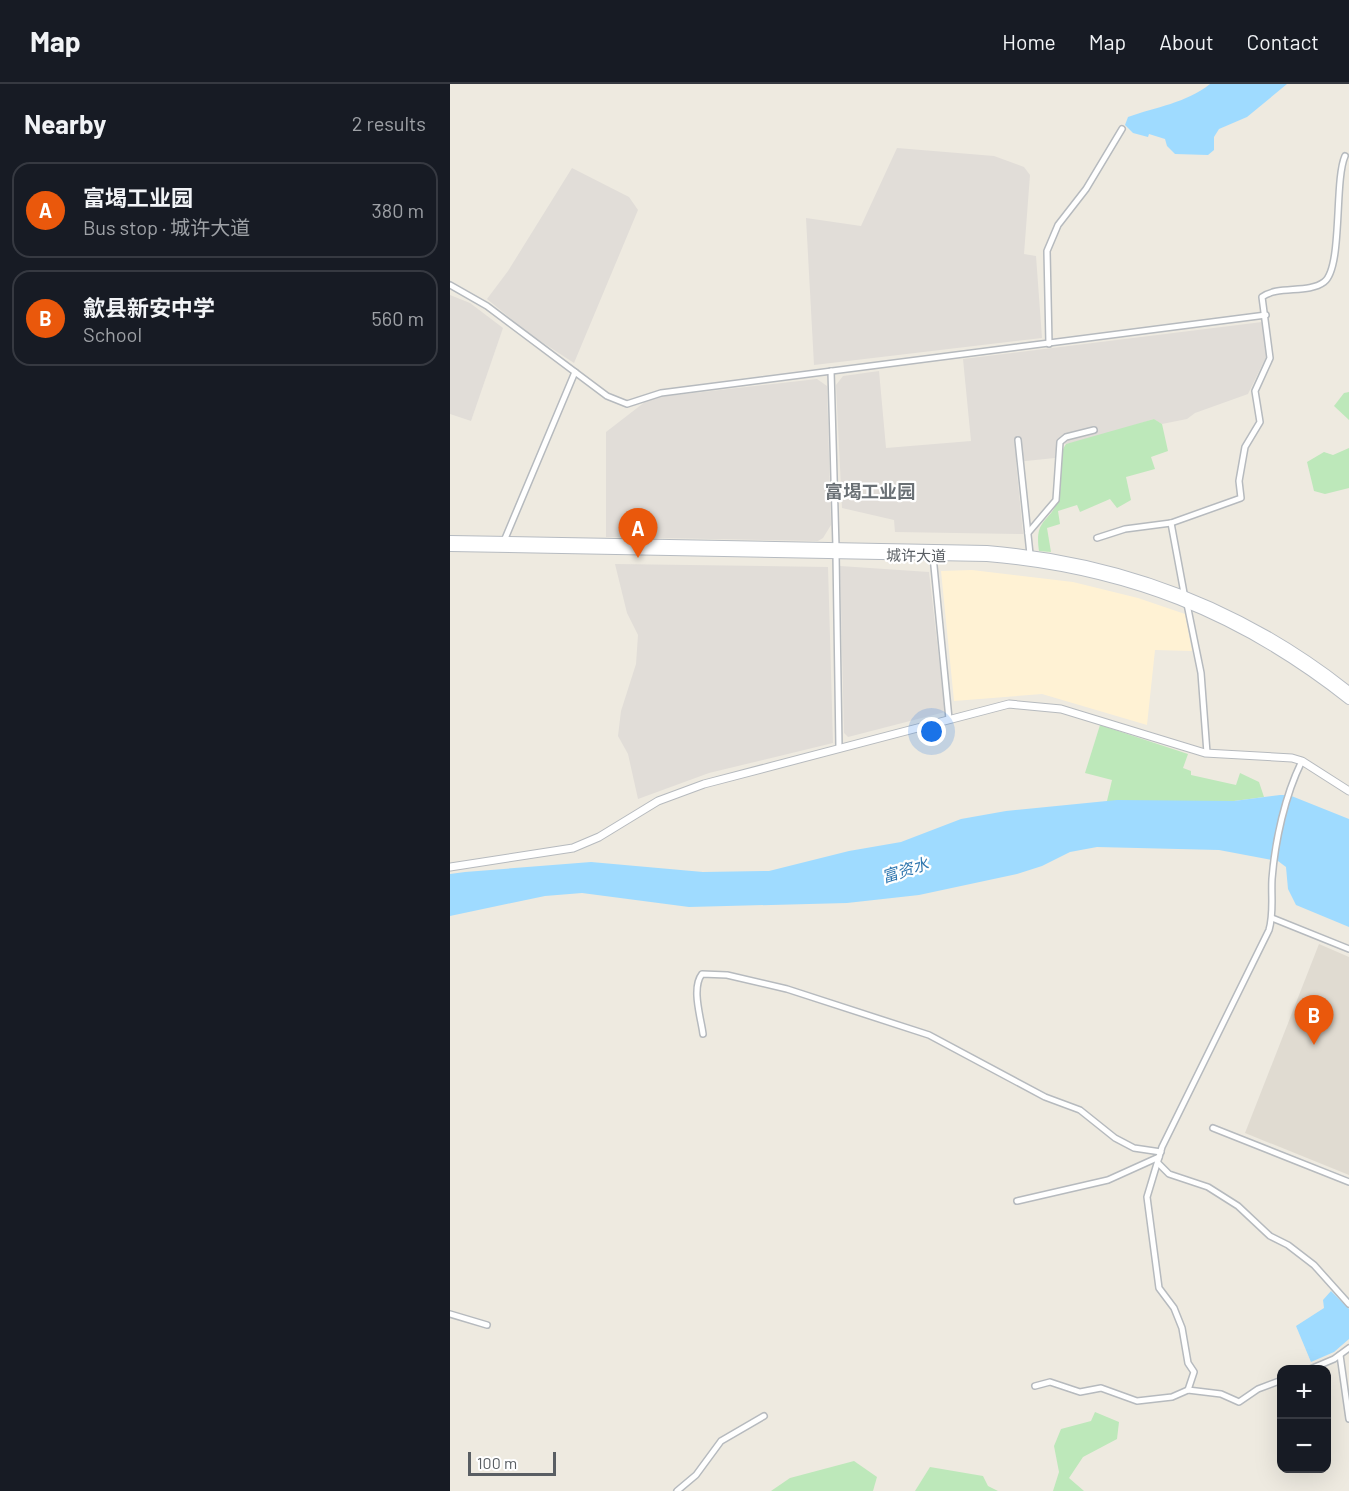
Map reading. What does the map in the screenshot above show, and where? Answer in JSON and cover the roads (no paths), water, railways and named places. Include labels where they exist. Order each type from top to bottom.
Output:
[{"type":"main road","name":"城许大道","points":[[450,540],[987,557],[1054,565],[1113,577],[1186,602],[1272,645],[1349,700]]},
{"type":"main road","name":"城许大道","points":[[450,547],[836,551],[987,550],[1030,554],[1115,570],[1184,593],[1266,633],[1349,691]]},
{"type":"street","points":[[1049,344],[1047,251],[1058,225],[1095,176],[1122,129]]},
{"type":"street","points":[[1098,538],[1125,529],[1171,523],[1241,498],[1239,481],[1245,447],[1260,422],[1255,391],[1270,358],[1264,295],[1322,284],[1330,277],[1339,216],[1338,178],[1345,156]]},
{"type":"street","points":[[450,285],[487,306],[614,400],[627,404],[661,393],[1266,315]]},
{"type":"street","points":[[831,371],[839,748]]},
{"type":"street","points":[[504,541],[575,372]]},
{"type":"street","points":[[1028,533],[1056,500],[1060,442],[1094,430]]},
{"type":"street","points":[[1018,440],[1030,554]]},
{"type":"street","points":[[1171,523],[1184,593]]},
{"type":"street","points":[[933,556],[949,719]]},
{"type":"street","points":[[1186,602],[1201,673],[1207,753]]},
{"type":"street","points":[[450,867],[573,848],[599,837],[658,801],[686,791],[999,706],[1037,705],[1061,710],[1207,753],[1273,755],[1302,761],[1349,791]]},
{"type":"street","points":[[1188,1390],[1194,1372],[1188,1363],[1182,1328],[1173,1308],[1159,1288],[1148,1197],[1159,1158],[1263,943],[1272,918],[1274,863],[1289,794],[1302,761]]},
{"type":"street","points":[[1272,918],[1349,949]]},
{"type":"street","points":[[703,1035],[697,990],[698,980],[702,974],[727,975],[787,989],[929,1035],[1045,1097],[1080,1110],[1115,1138],[1159,1158],[1169,1174],[1208,1187],[1238,1206],[1270,1236],[1288,1245],[1314,1265],[1349,1304]]},
{"type":"street","points":[[1214,1128],[1349,1182]]},
{"type":"street","points":[[1017,1201],[1108,1180],[1159,1158]]},
{"type":"street","points":[[450,1314],[487,1325]]},
{"type":"street","points":[[1319,1365],[1349,1348]]},
{"type":"street","points":[[1340,1355],[1349,1419]]},
{"type":"street","points":[[1035,1386],[1050,1382],[1080,1392],[1101,1388],[1137,1401],[1172,1397],[1188,1390],[1221,1394],[1239,1401],[1258,1389],[1277,1382]]},
{"type":"street","points":[[677,1491],[696,1474],[721,1441],[764,1416]]},
{"type":"water","points":[[1210,84],[1287,84],[1247,117],[1219,129],[1214,137],[1214,150],[1208,155],[1175,154],[1167,146],[1165,139],[1149,134],[1148,137],[1133,133],[1125,125],[1128,117],[1191,96]]},
{"type":"water","name":"富资水","points":[[1289,795],[1349,819],[1349,927],[1296,905],[1288,889],[1286,867],[1278,861],[1219,850],[1097,847],[1070,852],[1042,866],[1017,874],[919,895],[847,903],[689,907],[582,893],[545,896],[450,916],[450,874],[591,862],[703,872],[769,871],[849,851],[901,842],[961,819],[1006,811],[1117,800],[1234,801]]},
{"type":"water","points":[[1331,1291],[1349,1309],[1349,1339],[1334,1352],[1311,1362],[1296,1326],[1324,1308],[1323,1300]]},
{"type":"place","name":"富堨工业园","points":[[638,558]]},
{"type":"place","name":"歙县新安中学","points":[[1314,1045]]},
{"type":"district","name":"富堨工业园","points":[[870,492]]}]
